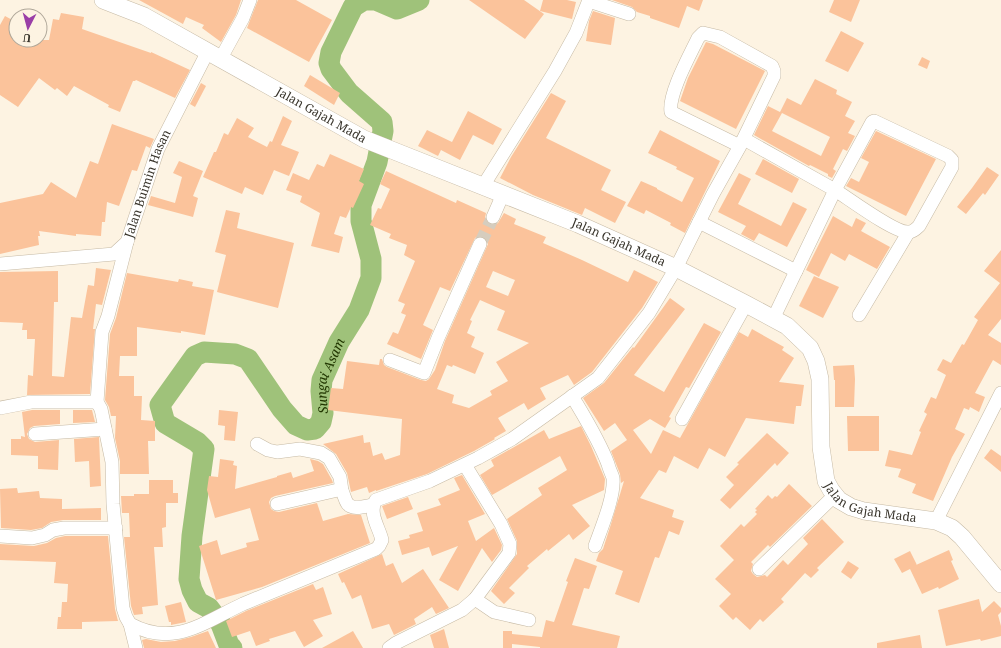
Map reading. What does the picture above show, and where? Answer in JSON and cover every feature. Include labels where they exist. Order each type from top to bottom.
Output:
[{"type":"main road","name":"Jalan Gajah Mada","points":[[103,0],[144,16],[364,139],[578,224],[676,268],[787,326],[810,348],[816,361],[820,379],[821,446],[826,481],[839,500],[850,507],[864,511],[936,521],[952,528],[962,537],[1001,584]]},
{"type":"street","name":"Jalan Buimin Hasan","points":[[0,264],[114,254],[127,242],[158,149],[214,55],[243,18],[250,0]]},
{"type":"street","points":[[483,186],[555,71],[576,33],[589,1],[629,14]]},
{"type":"street","points":[[130,624],[140,630],[164,636],[190,631],[206,624],[224,613],[311,575],[376,549],[382,540],[375,521],[373,505],[376,500],[430,482],[465,465],[512,439],[598,378],[649,313],[676,268],[713,194],[742,143],[774,76],[772,66],[720,37],[703,33],[698,38],[676,87],[671,105],[672,112],[742,143],[835,190],[896,230],[908,232],[919,226],[952,167],[952,160],[948,156],[874,120],[835,190],[773,319]]},
{"type":"street","points":[[493,217],[503,194]]},
{"type":"street","points":[[700,222],[796,271]]},
{"type":"street","points":[[859,315],[908,232]]},
{"type":"street","points":[[127,242],[108,316],[102,332],[97,402],[101,409],[112,462],[113,504],[123,608],[130,624],[136,648]]},
{"type":"street","points":[[390,360],[424,373],[480,244]]},
{"type":"street","points":[[682,419],[746,304]]},
{"type":"street","points":[[936,521],[1001,393]]},
{"type":"street","points":[[572,396],[595,434],[613,478],[613,488],[610,501],[595,546]]},
{"type":"street","points":[[0,408],[31,402],[97,402]]},
{"type":"street","points":[[35,434],[105,429]]},
{"type":"street","points":[[257,444],[268,450],[277,452],[300,449],[321,454],[329,458],[340,477],[342,491],[347,504],[356,508],[373,505]]},
{"type":"street","points":[[389,648],[396,643],[462,610],[475,599],[491,575],[509,553],[510,544],[493,510],[465,465]]},
{"type":"street","points":[[277,504],[338,490],[342,491]]},
{"type":"street","points":[[759,569],[835,495]]},
{"type":"street","points":[[0,536],[32,538],[64,528],[116,528]]},
{"type":"street","points":[[475,599],[494,612],[529,620]]},
{"type":"building","points":[[139,0],[241,0],[236,15],[221,42],[202,28],[204,25],[186,17],[183,24]]},
{"type":"building","points":[[258,0],[296,0],[332,20],[309,62],[247,28]]},
{"type":"building","points":[[469,0],[524,0],[544,14],[525,39]]},
{"type":"building","points":[[543,0],[567,0],[576,2],[572,19],[540,11]]},
{"type":"building","points":[[612,0],[703,0],[699,11],[687,6],[679,28],[650,18],[650,16],[637,12],[632,7]]},
{"type":"building","points":[[834,0],[860,0],[851,22],[829,12]]},
{"type":"building","points":[[593,11],[615,18],[611,45],[586,41],[589,21]]},
{"type":"building","points":[[61,13],[84,17],[82,29],[151,52],[190,70],[175,98],[136,80],[133,81],[120,112],[108,107],[109,105],[74,86],[67,96],[57,88],[55,90],[39,78],[18,107],[0,95],[0,25],[5,16],[8,18],[8,48],[48,48],[48,40],[53,19],[59,20]]},
{"type":"building","points":[[841,31],[864,43],[848,72],[825,61]]},
{"type":"building","points":[[706,42],[713,44],[765,71],[736,129],[680,101],[688,78]]},
{"type":"building","points":[[922,57],[930,61],[927,69],[918,65]]},
{"type":"building","points":[[310,75],[340,93],[334,105],[304,86]]},
{"type":"building","points":[[815,79],[837,90],[836,94],[852,102],[845,116],[855,121],[848,133],[855,136],[847,151],[843,149],[833,169],[836,171],[832,178],[828,176],[828,174],[810,165],[809,166],[754,135],[768,106],[780,112],[787,98],[801,105]],"holes":[[[782,113],[830,137],[821,156],[772,131]]]},
{"type":"building","points":[[201,83],[206,86],[195,107],[190,104]]},
{"type":"building","points":[[551,93],[566,101],[546,138],[611,170],[601,190],[626,202],[615,223],[585,208],[582,215],[533,195],[500,178],[511,157]]},
{"type":"building","points":[[468,111],[502,129],[493,145],[473,135],[460,160],[441,150],[438,156],[418,146],[427,130],[452,142]]},
{"type":"building","points":[[283,116],[292,121],[281,145],[299,152],[289,176],[274,170],[263,195],[245,187],[242,194],[203,177],[224,133],[228,135],[237,118],[254,128],[248,137],[267,147],[270,141],[272,142]]},
{"type":"building","points":[[112,124],[154,139],[150,148],[146,146],[137,171],[132,170],[119,206],[107,202],[105,222],[102,222],[101,236],[76,234],[76,236],[39,231],[39,245],[0,254],[0,203],[43,194],[51,182],[76,198],[90,161],[98,164]]},
{"type":"building","points":[[660,130],[720,161],[685,233],[670,225],[671,223],[646,210],[644,214],[627,206],[641,181],[682,202],[694,178],[676,169],[677,167],[648,153]]},
{"type":"building","points":[[876,131],[936,159],[906,216],[846,186],[851,178],[859,182],[869,162],[861,158]]},
{"type":"building","points":[[330,154],[364,169],[359,181],[364,184],[353,208],[351,207],[346,218],[340,216],[334,234],[343,237],[339,253],[311,246],[320,213],[300,202],[302,196],[286,190],[293,173],[309,180],[317,164],[324,167]]},
{"type":"building","points":[[763,159],[799,179],[792,193],[755,174]]},
{"type":"building","points":[[179,161],[203,171],[193,196],[198,198],[193,217],[148,205],[151,196],[175,203],[182,177],[173,173]]},
{"type":"building","points":[[987,167],[999,175],[985,195],[983,193],[966,214],[957,207]]},
{"type":"building","points":[[386,171],[456,203],[457,200],[486,213],[485,218],[490,224],[494,225],[498,223],[504,213],[516,219],[514,224],[546,237],[543,243],[628,282],[634,270],[658,282],[642,308],[592,372],[574,385],[568,375],[540,388],[546,399],[528,410],[524,403],[498,418],[506,431],[474,451],[427,474],[369,493],[367,487],[351,492],[347,473],[336,454],[323,444],[363,435],[364,443],[370,442],[373,456],[382,453],[385,460],[400,455],[402,419],[328,410],[331,388],[343,389],[347,361],[379,365],[380,359],[382,359],[384,365],[387,367],[421,380],[426,381],[429,379],[435,370],[445,341],[488,244],[486,239],[483,237],[479,236],[475,238],[450,291],[440,287],[423,325],[433,330],[421,359],[387,344],[393,332],[398,334],[406,315],[401,313],[405,304],[398,301],[415,261],[404,255],[407,245],[389,238],[391,234],[370,225],[378,208],[381,209],[390,189],[380,184]],"holes":[[[493,271],[515,280],[508,296],[486,287]],[[480,300],[505,311],[497,330],[529,343],[496,362],[508,381],[490,391],[492,395],[469,408],[452,403],[454,395],[437,389],[447,365],[452,367],[453,365],[475,374],[484,353],[471,347],[475,337],[467,333],[472,321],[470,320]]]},
{"type":"building","points":[[739,173],[751,179],[738,204],[781,226],[793,202],[807,209],[787,247],[759,233],[754,241],[741,234],[746,226],[718,212]]},
{"type":"building","points":[[226,210],[240,213],[237,228],[294,243],[278,308],[217,292],[226,255],[215,252]]},
{"type":"building","points":[[833,216],[852,227],[856,218],[866,223],[861,231],[890,247],[877,269],[849,254],[845,261],[831,253],[819,277],[806,270]]},
{"type":"building","points":[[1001,250],[1001,319],[988,335],[1001,343],[1001,365],[993,360],[975,393],[985,397],[979,412],[970,407],[969,410],[964,408],[955,429],[965,434],[952,457],[933,501],[912,493],[916,484],[898,477],[901,469],[885,466],[889,450],[912,455],[921,432],[919,431],[927,414],[924,412],[931,397],[936,399],[946,375],[937,370],[943,359],[951,363],[962,344],[964,345],[978,320],[974,317],[1000,283],[984,271]]},
{"type":"building","points":[[96,268],[111,270],[102,305],[96,304],[93,329],[95,329],[90,394],[27,395],[28,375],[33,376],[35,339],[27,339],[27,330],[22,330],[23,323],[0,322],[0,272],[58,271],[58,302],[54,302],[52,376],[64,377],[71,317],[82,318],[88,285],[94,286]]},
{"type":"building","points":[[127,273],[178,282],[179,279],[193,282],[192,286],[214,290],[205,335],[137,327],[137,356],[120,356],[119,376],[134,376],[134,396],[142,396],[141,420],[155,421],[155,441],[148,441],[149,474],[120,474],[120,461],[115,438],[116,416],[111,416],[109,407],[105,400],[110,334],[116,318]]},
{"type":"building","points":[[814,276],[839,287],[823,318],[799,306]]},
{"type":"building","points":[[670,298],[685,309],[634,375],[664,392],[704,323],[721,332],[689,388],[686,387],[669,417],[671,418],[665,428],[650,419],[633,430],[651,454],[663,430],[680,438],[739,332],[748,337],[752,329],[784,347],[782,350],[794,358],[779,382],[804,385],[801,406],[796,406],[794,424],[746,418],[725,457],[709,448],[698,469],[674,456],[666,473],[659,470],[640,498],[674,510],[672,517],[684,521],[679,535],[669,531],[659,558],[655,557],[639,603],[615,594],[623,571],[596,561],[599,553],[603,549],[624,481],[621,483],[620,474],[611,451],[627,440],[615,423],[604,431],[583,398],[604,383],[633,347],[634,348]]},
{"type":"building","points":[[854,365],[854,407],[835,407],[835,380],[833,366]]},
{"type":"building","points":[[32,410],[60,410],[60,424],[34,426],[30,428],[27,434],[29,439],[35,442],[59,440],[58,470],[38,469],[38,456],[11,455],[11,439],[21,439],[21,436],[25,437],[22,412]]},
{"type":"building","points":[[73,410],[92,410],[95,422],[73,423]]},
{"type":"building","points":[[219,410],[238,412],[235,441],[224,440],[225,426],[218,425]]},
{"type":"building","points":[[847,416],[879,416],[879,451],[848,451]]},
{"type":"building","points":[[581,426],[605,479],[604,490],[572,505],[590,526],[573,540],[569,534],[548,551],[547,549],[527,566],[529,568],[509,588],[515,593],[504,604],[491,591],[517,554],[517,541],[507,519],[542,495],[538,488],[567,470],[560,456],[492,495],[480,475],[494,466],[491,460],[544,430],[549,439]]},
{"type":"building","points":[[767,433],[789,453],[777,466],[775,463],[730,509],[720,500],[734,485],[726,477],[739,464],[737,463]]},
{"type":"building","points":[[99,437],[101,486],[90,487],[89,461],[75,462],[74,439]]},
{"type":"building","points":[[991,449],[1001,456],[1001,472],[984,458]]},
{"type":"building","points":[[220,459],[234,461],[233,465],[237,466],[235,489],[291,472],[293,478],[314,471],[310,459],[318,461],[323,464],[333,483],[275,496],[271,498],[269,502],[271,509],[279,512],[317,503],[323,521],[348,514],[361,515],[370,543],[262,587],[216,600],[199,546],[217,540],[221,555],[247,547],[246,543],[259,540],[250,508],[215,518],[207,490],[209,476],[218,477]]},
{"type":"building","points":[[462,475],[485,514],[468,521],[476,541],[494,528],[502,545],[501,550],[492,562],[482,548],[458,591],[439,580],[458,546],[432,556],[429,547],[402,555],[398,541],[410,538],[409,535],[423,531],[417,513],[441,505],[438,499],[460,490],[454,478]]},
{"type":"building","points":[[149,480],[173,480],[173,493],[178,493],[178,503],[166,503],[166,527],[162,528],[163,547],[154,547],[158,605],[142,607],[143,614],[134,615],[131,606],[124,537],[130,537],[129,513],[122,513],[121,496],[149,494]]},
{"type":"building","points":[[789,484],[812,506],[770,547],[768,545],[751,562],[753,564],[751,571],[753,574],[757,577],[765,575],[767,577],[783,560],[788,565],[808,544],[803,538],[822,519],[844,542],[817,568],[819,570],[811,578],[805,573],[781,599],[784,602],[763,622],[760,619],[750,630],[736,617],[733,620],[719,606],[731,594],[715,579],[734,560],[720,546],[741,524],[744,527],[757,514],[755,512],[757,510],[755,509],[768,495],[772,499],[775,496],[777,497]]},
{"type":"building","points":[[17,488],[18,493],[39,491],[40,498],[62,499],[62,509],[101,508],[101,520],[63,520],[51,522],[42,528],[31,530],[1,528],[0,489]]},
{"type":"building","points":[[408,497],[413,509],[387,519],[382,506]]},
{"type":"building","points":[[65,536],[108,536],[115,609],[118,621],[82,622],[82,629],[57,629],[58,617],[61,617],[62,602],[67,602],[68,584],[54,583],[56,562],[0,560],[0,544],[34,546]]},
{"type":"building","points":[[949,550],[953,560],[951,561],[959,579],[939,589],[938,587],[922,594],[910,569],[902,573],[894,559],[910,551],[917,565]]},
{"type":"building","points":[[382,554],[386,566],[393,563],[402,583],[423,569],[449,608],[436,614],[432,607],[414,619],[416,624],[394,635],[389,624],[372,629],[361,595],[352,599],[344,582],[342,583],[338,574]]},
{"type":"building","points":[[575,558],[597,566],[589,589],[584,588],[572,625],[620,636],[617,648],[540,648],[512,644],[512,648],[503,648],[503,631],[512,631],[512,634],[542,637],[546,620],[554,622],[568,582],[566,581]]},
{"type":"building","points":[[848,561],[859,568],[851,579],[841,572]]},
{"type":"building","points":[[313,584],[316,590],[323,587],[332,614],[313,620],[323,636],[304,647],[295,631],[269,639],[270,641],[256,646],[250,631],[232,637],[226,621],[246,611]]},
{"type":"building","points":[[979,599],[982,612],[994,601],[1001,608],[1001,612],[998,615],[1001,626],[1001,636],[981,641],[980,639],[946,646],[938,610]]},
{"type":"building","points":[[181,602],[186,622],[171,625],[165,606]]},
{"type":"building","points":[[444,629],[449,648],[434,648],[430,635]]},
{"type":"building","points":[[208,631],[216,648],[144,648],[142,640],[146,639],[161,642],[175,641]]},
{"type":"building","points":[[353,631],[363,648],[322,648]]},
{"type":"building","points":[[920,635],[922,648],[877,648],[877,643]]},
{"type":"waterway","name":"Sungai Asam","points":[[232,648],[229,645],[221,624],[209,608],[198,602],[192,590],[189,579],[192,536],[204,449],[197,442],[165,423],[160,405],[195,356],[204,352],[235,354],[248,359],[282,409],[296,425],[307,430],[315,429],[321,422],[323,413],[321,391],[322,380],[339,342],[359,310],[371,278],[371,259],[361,221],[361,205],[377,162],[383,131],[382,122],[349,93],[331,69],[329,63],[331,52],[353,7],[364,0],[376,0],[397,9],[419,0]]},
{"type":"tunnel","points":[[480,244],[493,217]]}]
